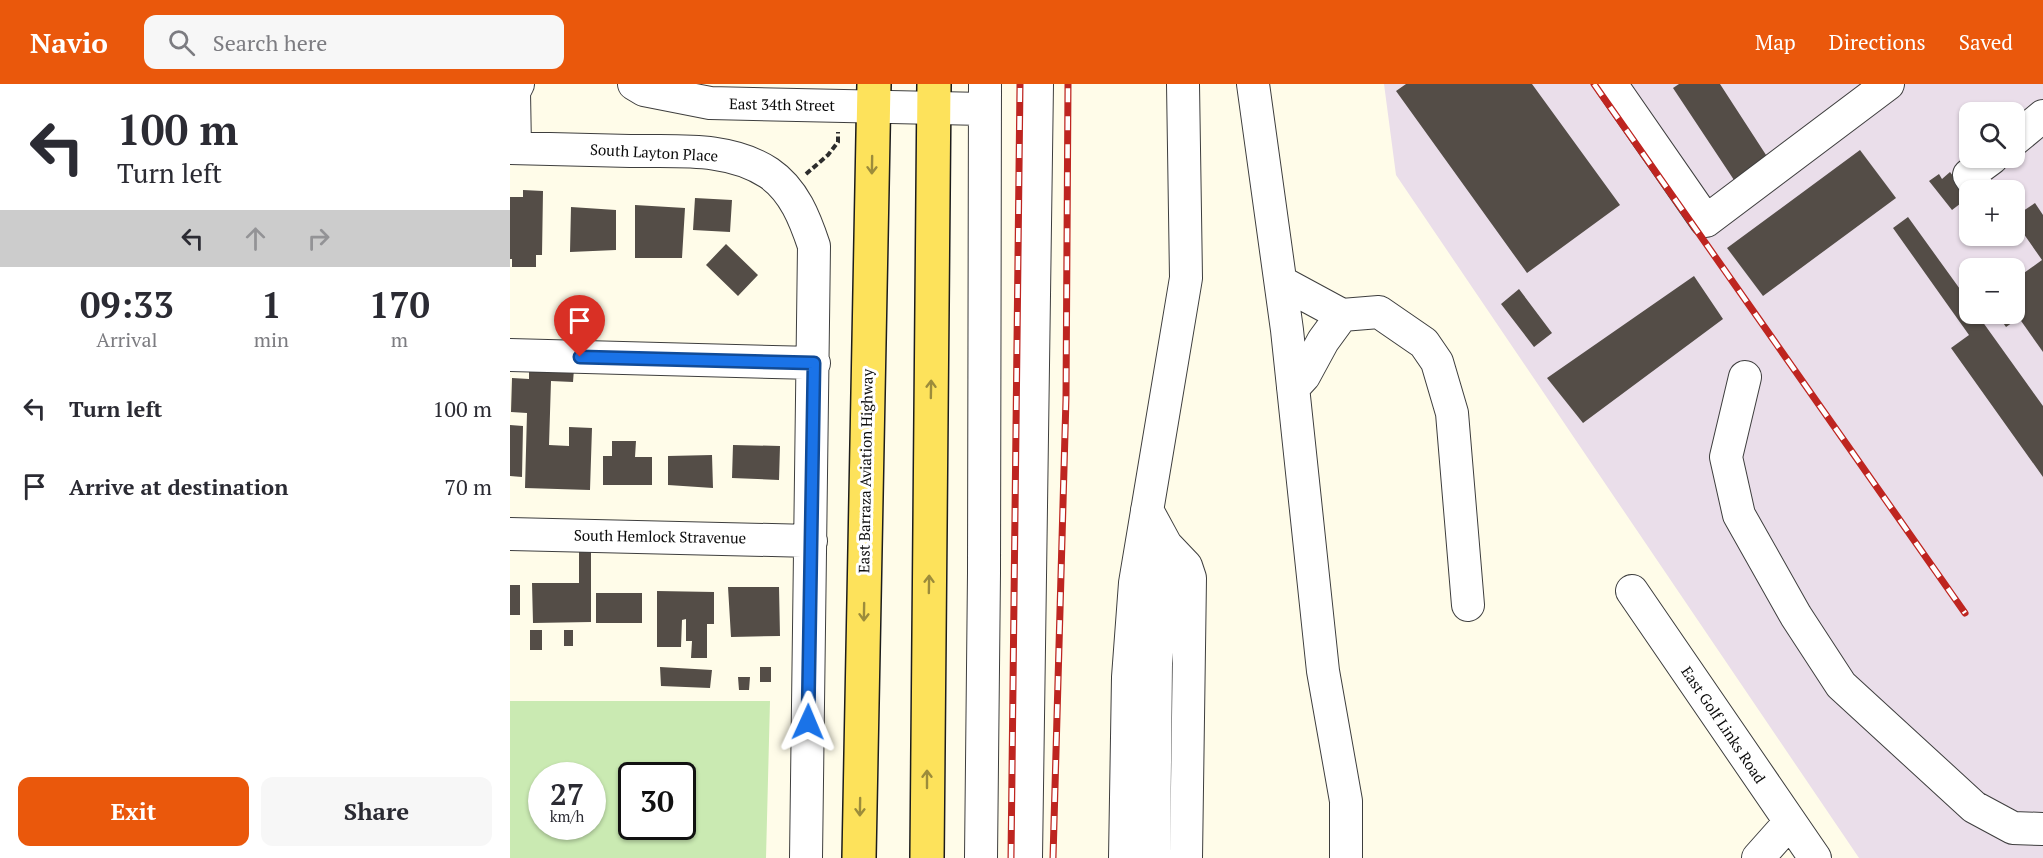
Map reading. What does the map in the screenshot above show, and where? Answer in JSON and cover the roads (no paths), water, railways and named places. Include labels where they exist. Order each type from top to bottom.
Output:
[{"type":"main road","name":"East Barraza Aviation Highway","points":[[859,858],[873,95]]},
{"type":"main road","points":[[927,858],[934,96]]},
{"type":"street","points":[[513,148],[514,92],[518,84]]},
{"type":"street","points":[[1026,858],[1038,84]]},
{"type":"street","points":[[1125,858],[1128,677],[1135,583],[1186,278],[1183,84]]},
{"type":"street","points":[[1253,84],[1281,282],[1323,671],[1346,801],[1346,858]]},
{"type":"street","points":[[1611,84],[1706,221],[1888,84]]},
{"type":"street","name":"East 34th Street","points":[[646,86],[710,103],[873,95],[985,96]]},
{"type":"street","points":[[981,858],[985,96]]},
{"type":"street","points":[[2025,131],[2043,116]]},
{"type":"street","name":"South Layton Place","points":[[513,148],[712,153],[749,162],[770,174],[788,191],[804,217],[814,246],[806,858]]},
{"type":"street","points":[[1973,180],[1970,175],[1979,168]]},
{"type":"street","points":[[1281,282],[1342,315],[1379,312],[1424,343],[1437,362],[1452,413],[1468,605]]},
{"type":"street","points":[[1293,388],[1304,376],[1323,341],[1342,315]]},
{"type":"street","points":[[510,355],[814,363]]},
{"type":"street","points":[[1745,377],[1726,457],[1739,515],[1796,616],[1841,685],[1974,807],[2013,828],[2043,829]]},
{"type":"street","points":[[1147,510],[1166,544],[1186,566],[1190,578],[1186,858]]},
{"type":"street","name":"South Hemlock Stravenue","points":[[510,534],[811,541]]},
{"type":"street","points":[[1154,858],[1156,663],[1166,544]]},
{"type":"street","name":"East Golf Links Road","points":[[1632,591],[1815,858]]},
{"type":"street","points":[[1758,858],[1790,822]]},
{"type":"railway","points":[[1011,858],[1020,84]]},
{"type":"railway","points":[[1053,858],[1066,398],[1068,84]]},
{"type":"railway","points":[[1594,84],[1965,613]]}]
